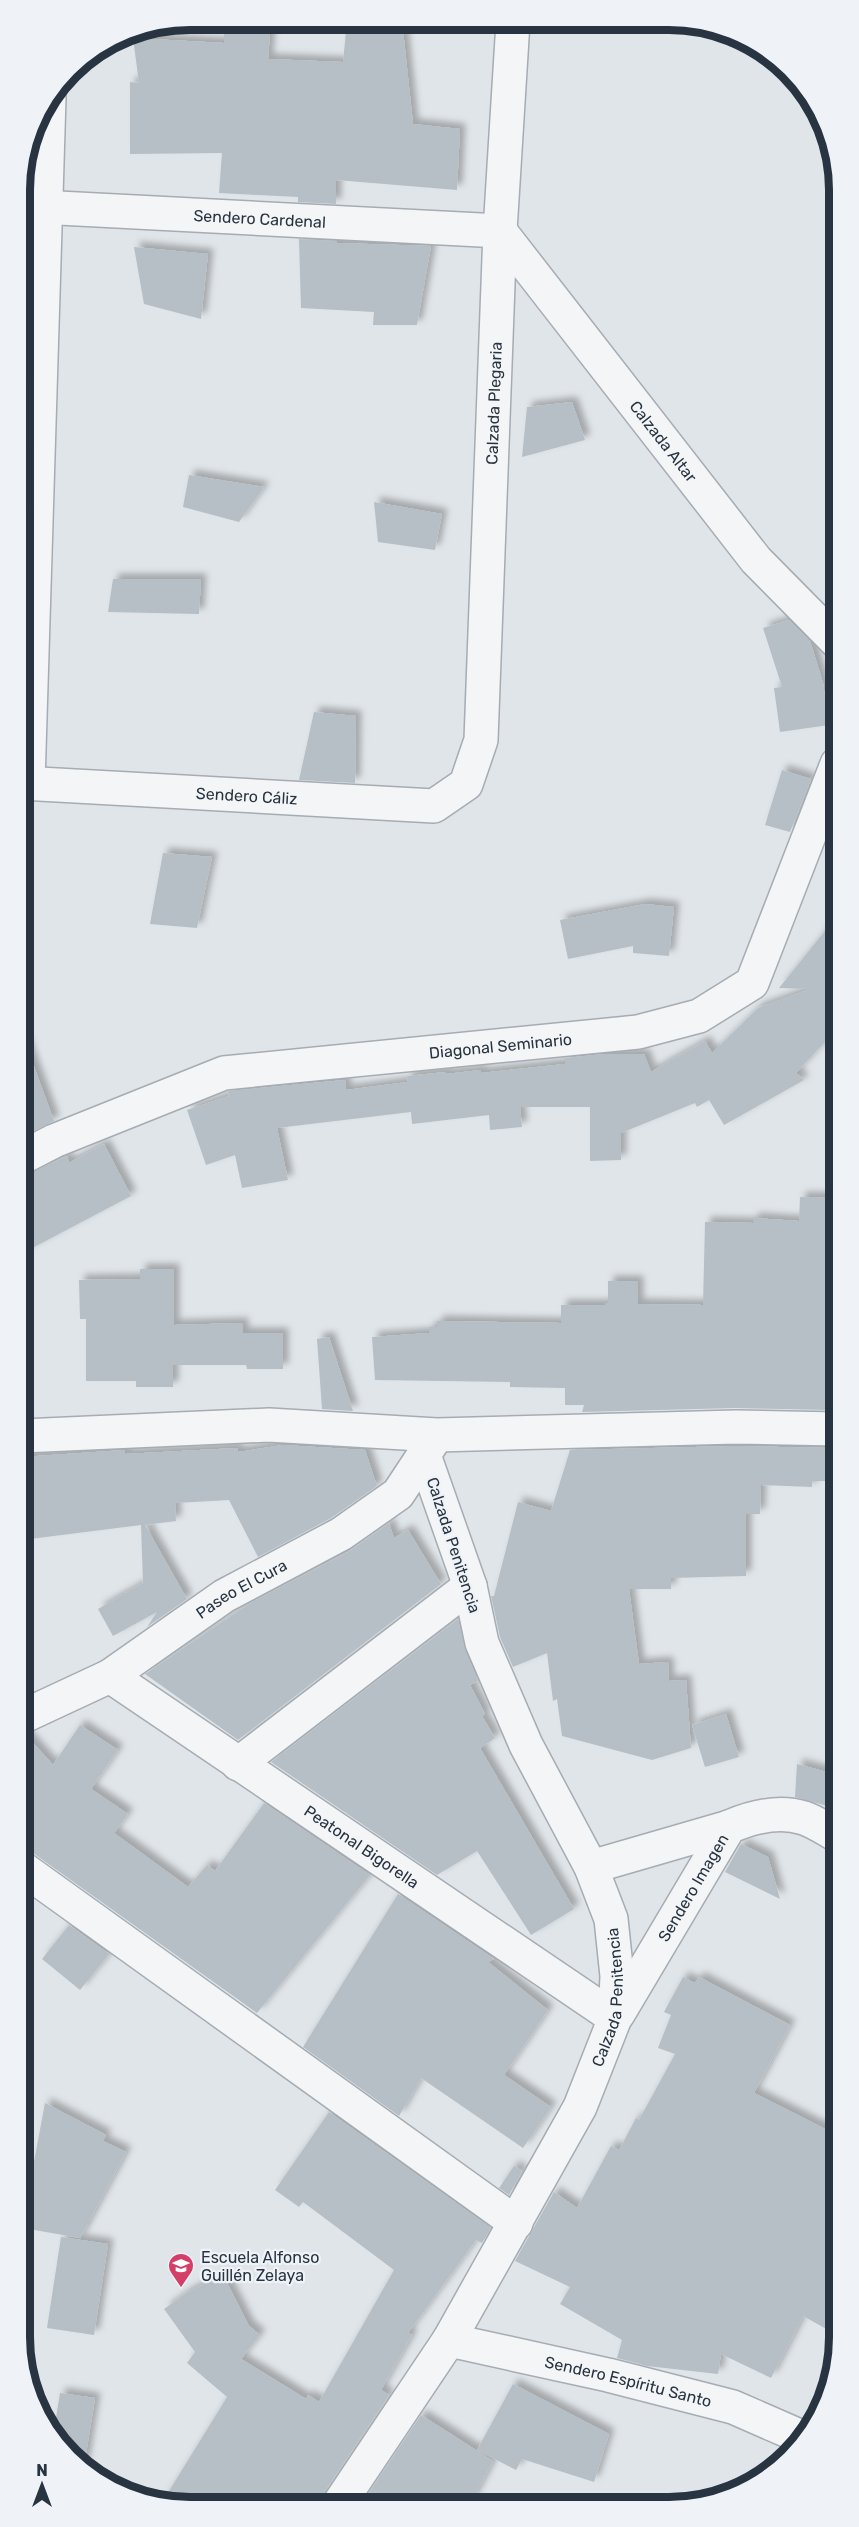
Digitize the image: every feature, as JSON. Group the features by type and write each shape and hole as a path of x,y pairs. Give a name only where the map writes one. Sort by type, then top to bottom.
{"street":[{"name":"Calzada Plegaria","path":"465,784 480,740 500,231 513,30"},
{"path":"30,398 33,206 46,122"},
{"name":"Sendero Cardenal","path":"33,206 500,231"},
{"name":"Calzada Altar","path":"500,231 756,560 829,634"},
{"name":"Sendero Cáliz","path":"30,783 434,806 465,784"},
{"name":"Diagonal Seminario","path":"30,1153 54,1141 224,1073 638,1032 699,1016 752,984 829,785"},
{"path":"30,1436 269,1425 431,1445 736,1427 829,1429"},
{"name":"Calzada Penitencia","path":"344,2497 449,2340 516,2223 580,2107 615,2018 617,1976 611,1919 591,1867 526,1745 482,1643 470,1586 431,1445"},
{"name":"Paseo El Cura","path":"30,1713 110,1676 224,1596 351,1528 398,1494 431,1445"},
{"path":"238,1764 470,1586"},
{"name":"Peatonal Bigorella","path":"110,1676 615,2018"},
{"name":"Sendero Imagen","path":"615,2018 729,1827 752,1817 778,1815 804,1818 829,1831"},
{"path":"591,1867 729,1827"},
{"path":"30,1874 516,2223"},
{"name":"Sendero Espíritu Santo","path":"449,2340 608,2375 733,2407 796,2434"}],"building":[{"path":"224,30 270,30 268,59 343,62 346,30 403,30 413,124 460,129 457,190 336,180 336,204 298,202 298,197 219,193 222,153 130,154 130,82 139,83 133,40 139,38 224,43"},
{"path":"299,239 337,241 337,243 431,246 417,325 373,325 374,312 301,308"},
{"path":"134,247 208,254 201,319 144,304"},
{"path":"572,402 585,440 522,457 527,407"},
{"path":"189,475 264,487 239,522 183,507"},
{"path":"374,502 442,514 435,550 378,542"},
{"path":"113,579 201,579 199,614 108,612"},
{"path":"789,620 810,641 823,683 829,725 780,732 774,688 782,687 763,628"},
{"path":"314,712 356,716 355,783 299,780"},
{"path":"782,770 811,779 790,832 765,825"},
{"path":"163,853 212,857 197,928 150,924"},
{"path":"645,904 674,907 669,956 633,953 633,946 568,959 560,920"},
{"path":"829,926 829,1038 796,1073 804,1080 724,1125 709,1100 697,1107 695,1103 621,1133 621,1160 590,1161 590,1107 520,1107 522,1127 490,1130 489,1115 412,1124 411,1112 277,1128 288,1180 242,1188 235,1155 206,1165 187,1110 229,1096 228,1091 345,1080 346,1090 408,1082 407,1076 481,1070 481,1073 565,1064 565,1058 604,1054 644,1054 651,1072 705,1041 712,1053 758,1008 810,989 779,988"},
{"path":"30,1056 54,1121 30,1133"},
{"path":"104,1144 131,1196 30,1249 30,1173 67,1156 69,1163"},
{"path":"800,1197 829,1198 828,1410 735,1408 582,1412 584,1405 565,1405 565,1388 510,1387 510,1382 375,1380 372,1337 429,1333 429,1327 437,1327 437,1321 561,1323 561,1305 605,1305 608,1303 608,1281 638,1281 638,1304 703,1305 705,1222 753,1223 753,1218 799,1221"},
{"path":"140,1269 174,1269 174,1325 243,1323 243,1333 283,1333 283,1369 247,1369 246,1365 173,1365 173,1387 136,1387 136,1381 86,1381 86,1319 80,1319 79,1280 140,1279"},
{"path":"329,1337 353,1411 322,1409 317,1339"},
{"path":"283,1445 365,1450 377,1486 331,1518 258,1557 229,1500 175,1503 176,1521 145,1525 187,1599 147,1627 157,1612 113,1636 98,1609 143,1583 141,1525 30,1539 30,1456 125,1450 125,1454 237,1448 238,1452"},
{"path":"736,1446 826,1448 825,1481 812,1481 812,1487 761,1485 760,1514 746,1514 746,1576 671,1578 671,1589 629,1589 639,1664 668,1662 669,1681 686,1680 691,1748 652,1760 562,1736 557,1699 553,1701 547,1653 513,1667 500,1637 491,1596 494,1596 518,1502 551,1511 570,1450"},
{"path":"389,1523 394,1538 408,1530 441,1584 238,1740 145,1674 252,1602 350,1551"},
{"path":"458,1619 465,1650 478,1681 470,1685 485,1714 482,1716 495,1738 480,1748 574,1909 531,1935 477,1851 437,1875 271,1762"},
{"path":"726,1714 739,1757 705,1767 692,1725"},
{"path":"80,1725 118,1750 91,1789 128,1814 114,1833 188,1887 207,1865 215,1871 264,1803 370,1875 257,2013 30,1852 30,1739 53,1765"},
{"path":"797,1764 829,1773 829,1806 795,1797"},
{"path":"741,1844 768,1857 780,1899 725,1872"},
{"path":"398,1894 494,1959 488,1962 548,2010 504,2075 551,2107 523,2148 421,2078 399,2116 303,2047"},
{"path":"69,1925 109,1954 80,1990 42,1959"},
{"path":"683,1977 695,1983 699,1977 790,2025 754,2093 829,2131 829,2330 803,2316 771,2378 721,2354 718,2374 647,2366 617,2358 622,2340 560,2304 570,2287 515,2261 554,2192 577,2208 611,2146 619,2150 636,2118 639,2120 675,2054 658,2048 671,2015 664,2012"},
{"path":"45,2103 106,2135 103,2141 126,2152 80,2238 30,2229 30,2183"},
{"path":"329,2112 491,2228 482,2243 476,2240 408,2333 412,2335 381,2390 389,2395 322,2497 166,2495 227,2397 187,2363 195,2352 164,2309 188,2292 223,2275 249,2326 260,2335 241,2359 306,2399 308,2395 319,2402 394,2270 303,2202 299,2207 275,2190"},
{"path":"514,2166 522,2171 509,2195 499,2188"},
{"path":"61,2237 108,2244 94,2335 47,2328"},
{"path":"513,2384 609,2434 594,2482 522,2459 516,2470 477,2450"},
{"path":"60,2393 95,2398 85,2457 55,2423"},
{"path":"421,2415 493,2461 474,2497 366,2497"}],"place":[{"name":"Escuela Alfonso Guillén Zelaya","path":"181,2289"}]}
